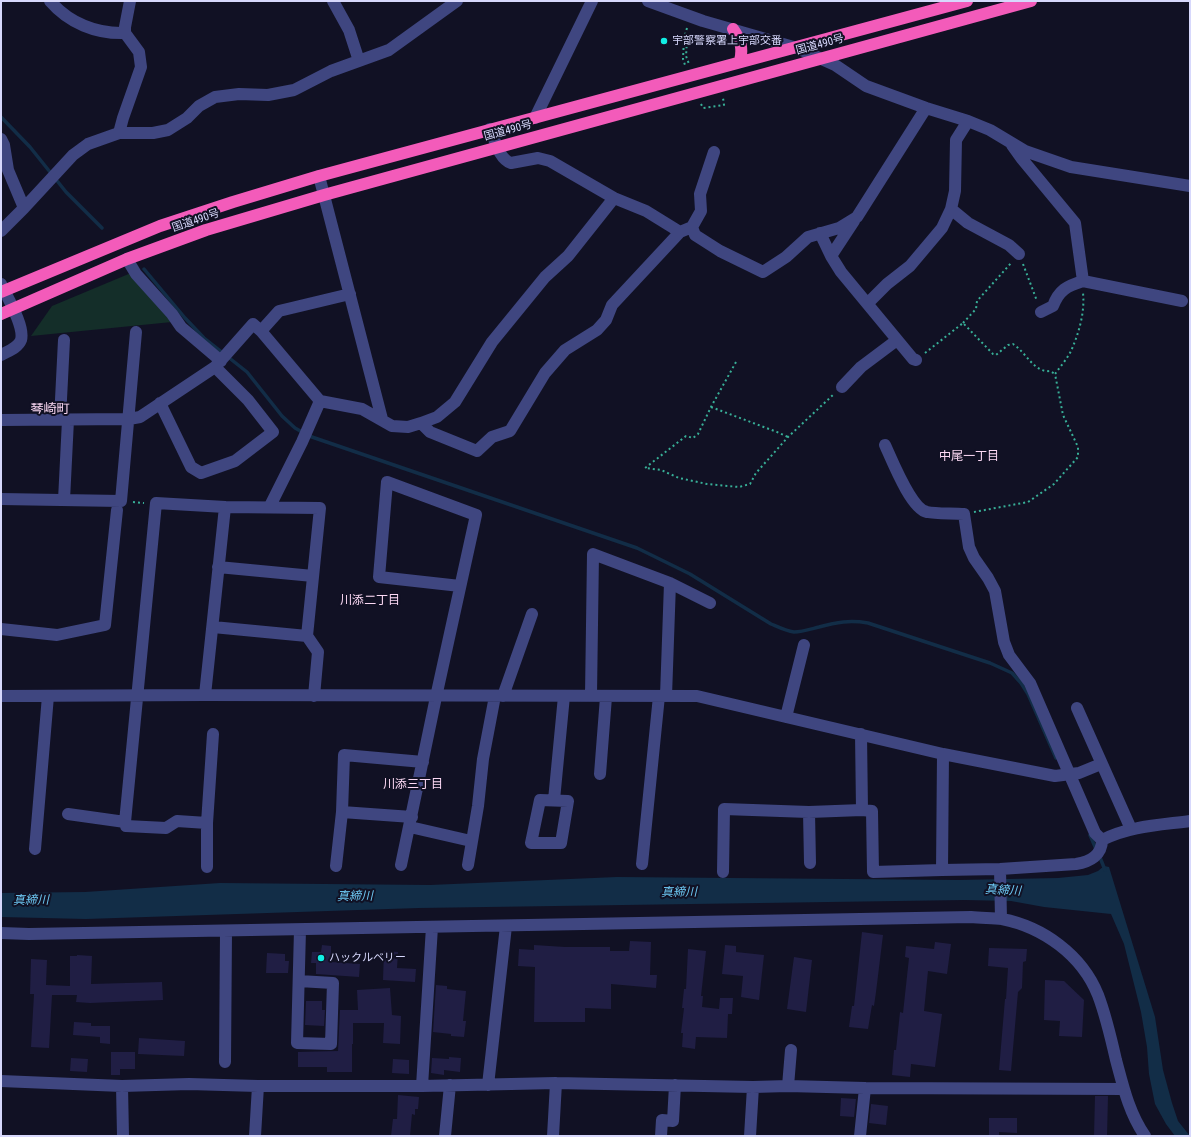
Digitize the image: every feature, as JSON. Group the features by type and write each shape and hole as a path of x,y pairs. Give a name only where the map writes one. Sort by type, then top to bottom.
{"highway":[{"name":"国道490号","path":"2,289 160,226 318,176 967,1"},
{"name":"国道490号","path":"1,314 126,259 206,230 324,194 1031,1"},
{"path":"733,29 738,36 742,49 740,61"}],"street":[{"path":"50,1 64,15 78,24 97,30 125,33"},
{"path":"119,133 141,67 139,52 125,33 130,1"},
{"path":"333,1 349,30 359,61"},
{"path":"1,231 73,155 88,144 119,133 153,133 168,130 187,118 199,106 215,97 239,94 268,95 294,90 331,71 389,50 457,1"},
{"path":"535,118 592,1"},
{"path":"648,1 703,21 797,48 835,65 866,86 990,130 1024,151 1071,167 1190,186"},
{"path":"830,256 857,217 926,108"},
{"path":"868,303 887,284 910,266 942,228 951,209 955,191 956,140 968,121"},
{"path":"490,129 507,162 511,163 534,159 544,159 614,198 646,211 680,232"},
{"path":"1,139 4,144 8,170 24,208"},
{"path":"1011,142 1022,159 1075,222 1083,281"},
{"path":"421,423 430,432 477,451 492,437 510,431 545,373 565,350 597,330 606,320 612,305 680,232 692,227 701,211 700,194 714,152"},
{"path":"318,176 324,194 382,420"},
{"path":"1,420 129,419 140,417 218,364 253,324 261,331 320,401 362,409 392,426 408,428 437,417 455,402 492,342 545,277 568,256 614,198"},
{"path":"951,209 968,223 1009,245 1019,254"},
{"path":"692,227 695,234 720,251 763,272 786,257 808,237 839,228 857,217"},
{"path":"820,233 830,256 841,272 913,359 916,360"},
{"path":"126,259 136,274 172,314 181,327 218,364 273,432 235,461 201,473 191,467 160,403"},
{"path":"1041,312 1053,306 1056,298 1067,286 1083,281 1182,301"},
{"path":"1,355 16,347 20,340 21,328 13,308 2,289"},
{"path":"261,331 279,311 350,294"},
{"path":"1,629 57,635 105,625 129,419 136,332"},
{"path":"64,340 64,500"},
{"path":"842,386 860,367 897,340"},
{"path":"270,506 302,442 320,401"},
{"path":"885,445 906,491 917,506 926,512 964,514 969,547 974,558 995,591 1004,642 1009,655 1030,683 1070,774 1100,848"},
{"path":"401,865 476,515 387,482 379,577 460,586"},
{"path":"1,499 64,500 119,506"},
{"path":"207,823 176,821 166,828 126,826 125,822 156,503 225,507 270,506 320,508 307,636 318,652 314,696"},
{"path":"205,695 225,507"},
{"path":"590,696 593,554 670,583 710,603"},
{"path":"218,567 313,576"},
{"path":"642,864 662,696 670,583"},
{"path":"468,865 478,806 483,759 499,696 532,614"},
{"path":"213,627 307,636"},
{"path":"786,717 804,645"},
{"path":"1,696 696,696 943,754 1055,776 1080,773 1101,764"},
{"path":"35,849 48,696"},
{"path":"554,800 564,696"},
{"path":"600,774 606,697"},
{"path":"1077,708 1131,829"},
{"path":"207,867 207,823 213,734"},
{"path":"861,734 862,810"},
{"path":"942,870 943,754"},
{"path":"336,866 342,812 344,755 423,762"},
{"path":"723,872 724,809 809,812 872,811 873,872 942,870 1000,871 1076,864 1088,862 1115,834 1131,829 1190,821"},
{"path":"342,812 411,822 471,841"},
{"path":"809,812 810,863"},
{"path":"68,814 125,822"},
{"path":"1000,871 1001,919"},
{"path":"1,933 226,932 971,917 1001,919 1038,931 1054,940 1084,970 1097,994 1102,1008 1131,1111 1145,1136"},
{"path":"488,1085 506,926"},
{"path":"422,1086 432,927"},
{"path":"298,981 333,983 331,1044 297,1042 298,981 300,930"},
{"path":"225,1062 226,932"},
{"path":"788,1086 791,1050"},
{"path":"1,1081 122,1086 189,1084 258,1086 422,1086 556,1083 753,1087 1124,1089"},
{"path":"553,1136 556,1083"},
{"path":"445,1136 450,1085"},
{"path":"661,1136 662,1120 673,1121 675,1085"},
{"path":"122,1086 123,1136"},
{"path":"255,1136 258,1086"},
{"path":"750,1136 753,1087"},
{"path":"860,1136 865,1088"}],"path":[{"path":"683,60 684,40 688,23"},
{"path":"684,40 687,41 686,56 689,64"},
{"path":"703,108 724,105 723,96"},
{"path":"916,360 963,323 976,309 977,301 1019,254 1041,312"},
{"path":"964,514 1028,502 1054,484 1078,457 1078,447 1063,416 1055,374 1070,352 1078,334 1084,306 1083,281"},
{"path":"963,323 993,354 996,355 1008,345 1014,344 1020,348 1037,368 1044,372 1050,371 1055,374"},
{"path":"736,362 698,434 694,438 686,436 645,468 661,470 679,478 707,484 740,487 750,484 756,473 788,438 842,386"},
{"path":"711,407 777,432 788,438"},
{"path":"119,506 156,503"}],"green space":[{"path":"131,273 172,322 31,336 52,306"}],"water":[{"name":"真締川","path":"1104,866 1109,867 1155,1017 1163,1070 1172,1103 1178,1121 1190,1136 1175,1136 1166,1124 1155,1104 1149,1074 1147,1047 1141,1012 1124,944 1111,914 1044,907 1011,901 965,900 419,908 86,919 1,917 1,893 85,892 220,883 430,885 617,877 959,880 1058,878 1088,875 1098,871"}],"building":[{"path":"862,932 883,935 874,1006 872,1005 868,1029 849,1027 852,1006 854,1006"},
{"path":"630,941 651,942 650,975 657,975 656,988 611,984 611,1009 585,1008 585,1022 534,1022 535,967 518,966 519,949 534,950 534,945 610,947 610,951 629,951"},
{"path":"935,942 951,944 947,974 928,971 924,1011 942,1014 935,1067 911,1064 910,1077 892,1075 900,1012 903,1013 909,958 905,957 906,946 934,949"},
{"path":"322,945 331,946 331,962 360,964 359,977 316,974 316,963 311,963 312,952 321,952"},
{"path":"725,945 736,946 736,952 764,955 759,1000 741,997 743,976 722,974"},
{"path":"989,948 1027,949 1026,961 1023,962 1022,988 1018,992 1011,1071 999,1070 1008,968 988,966"},
{"path":"688,949 706,951 701,996 703,996 702,1007 719,1009 720,998 733,998 732,1014 728,1014 727,1038 696,1037 695,1049 682,1047 683,1033 681,1033 684,1008 682,1008 684,989 686,989"},
{"path":"384,951 398,952 397,968 416,969 415,982 383,980"},
{"path":"267,953 285,954 285,961 289,961 288,973 266,973"},
{"path":"70,956 92,956 91,984 162,982 163,1000 90,1003 76,1002 77,995 52,995 49,1048 31,1047 34,994 30,994 31,959 47,960 46,985 70,986"},
{"path":"794,957 812,960 806,1012 787,1009"},
{"path":"1045,980 1064,981 1084,1000 1082,1037 1059,1036 1060,1021 1044,1020"},
{"path":"436,985 447,986 447,989 466,991 463,1021 466,1021 464,1037 433,1032"},
{"path":"390,988 392,1015 401,1016 400,1044 383,1043 384,1023 353,1023 352,1072 327,1072 327,1067 298,1067 298,1052 338,1051 340,1010 358,1010 357,990"},
{"path":"306,1001 322,1001 322,1010 325,1010 324,1026 305,1025"},
{"path":"74,1022 91,1023 91,1026 110,1026 110,1044 100,1043 100,1037 73,1035"},
{"path":"139,1038 185,1041 184,1056 138,1054"},
{"path":"111,1052 135,1052 135,1069 120,1069 120,1075 111,1075"},
{"path":"449,1057 461,1058 460,1072 444,1070 444,1075 431,1073 432,1058 449,1059"},
{"path":"71,1058 88,1059 87,1072 70,1071"},
{"path":"393,1059 409,1060 409,1074 392,1073"},
{"path":"398,1095 419,1097 418,1109 415,1109 415,1115 412,1114 410,1136 391,1136 393,1119 397,1119"},
{"path":"1095,1096 1108,1096 1107,1136 1094,1136"},
{"path":"841,1098 856,1099 854,1117 840,1116"},
{"path":"871,1104 888,1106 886,1125 869,1123"},
{"path":"989,1118 1017,1118 1017,1133 999,1132 999,1136 989,1136"}],"waterway":[{"path":"1,117 30,147 66,192 102,228"},
{"path":"144,269 185,318 204,338 247,372 282,416 295,428 309,436 637,548 690,574 771,624 785,630 797,632 844,622 868,623 990,663 1012,673 1021,683 1028,694 1056,758"},
{"path":"1090,835 1096,849"},
{"path":"1099,855 1105,870"}],"place":[{"name":"宇部警察署上宇部交番","path":"664,41"},
{"name":"ハックルベリー","path":"321,958"}],"district":[{"name":"琴崎町","path":"50,410"},
{"name":"中尾一丁目","path":"969,457"},
{"name":"川添二丁目","path":"370,601"},
{"name":"川添三丁目","path":"413,785"}]}
